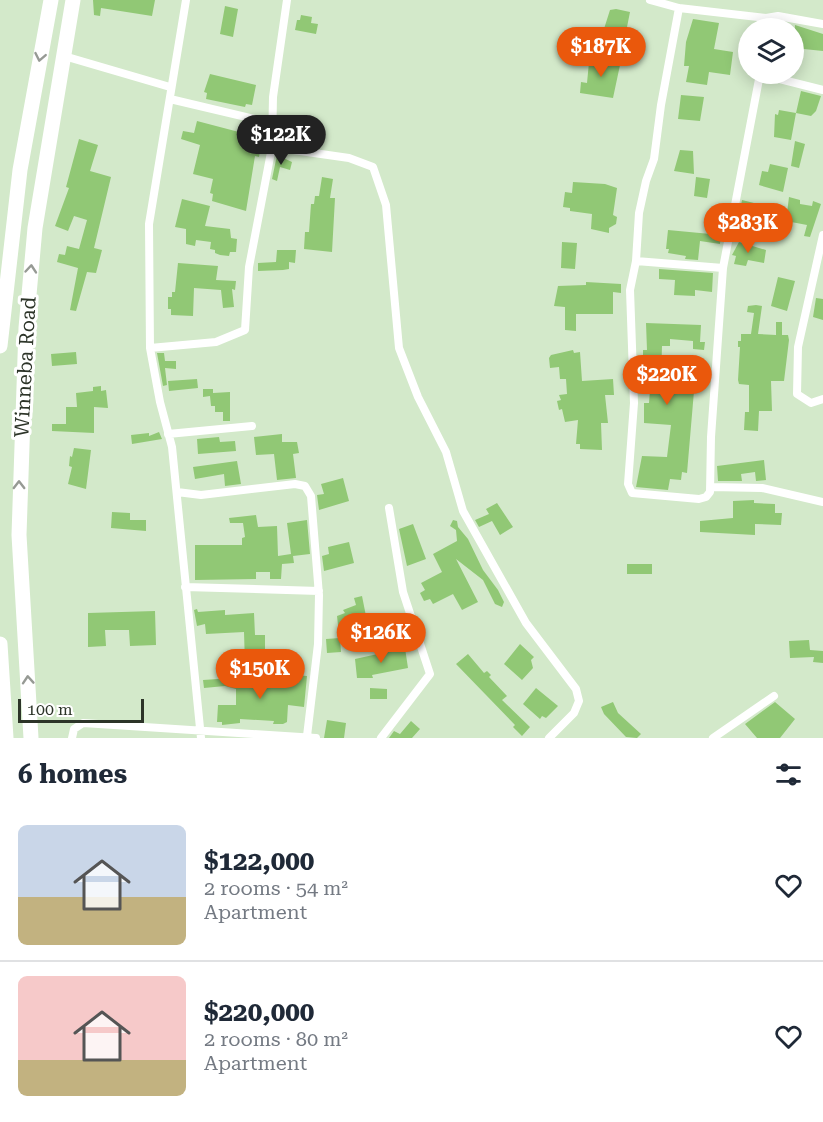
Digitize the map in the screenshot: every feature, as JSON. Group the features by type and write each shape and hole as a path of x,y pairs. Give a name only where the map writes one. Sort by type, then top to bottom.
{"highway":[{"name":"Winneba Road","path":"0,346 20,170 51,0"},
{"name":"Winneba Road","path":"31,738 19,535 19,461 26,328 35,228 72,0"},
{"path":"0,644 6,738"}],"street":[{"path":"186,0 149,224 150,348 168,434 177,492 200,734"},
{"path":"150,348 216,342 245,330 249,267 272,147 273,97 287,0"},
{"path":"650,0 680,8 766,18 778,16 789,18"},
{"path":"680,8 654,159 646,181 639,213 636,261 630,290 634,403 629,490 638,495 699,499 706,497 711,487 711,437 723,268 758,84"},
{"path":"804,21 823,24"},
{"path":"64,56 170,87"},
{"path":"799,84 823,90"},
{"path":"170,99 271,123"},
{"path":"272,147 317,156 349,158 373,167 386,205 399,348 414,387 446,452 463,511 526,623 578,695 579,701 574,713 549,738"},
{"path":"823,234 798,347 797,394 811,403 823,399"},
{"path":"636,261 723,268"},
{"path":"168,434 252,426"},
{"path":"72,738 74,729 83,723 200,734 312,737 319,591 311,496 305,486 295,484 201,495 177,492"},
{"path":"711,487 762,488 823,502"},
{"path":"381,738 430,674 403,592 389,508"},
{"path":"185,587 319,591"},
{"path":"713,738 774,696"}],"building":[{"path":"93,0 155,0 152,16 101,8 100,16 94,15"},
{"path":"225,6 238,9 233,37 220,34"},
{"path":"610,10 630,12 626,32 622,31 620,39 603,32"},
{"path":"301,15 312,17 311,23 318,24 316,34 295,30 297,20 300,20"},
{"path":"693,19 719,23 714,49 733,52 730,75 709,72 707,85 686,82 689,66 684,66 686,42"},
{"path":"804,28 823,34 823,51 804,49"},
{"path":"590,52 598,53 597,60 620,65 613,98 580,93 581,82 587,83"},
{"path":"210,74 256,85 252,105 246,104 245,107 206,99 207,93 204,92"},
{"path":"801,91 821,96 816,111 811,116 796,113"},
{"path":"681,95 704,97 700,121 678,119"},
{"path":"779,110 796,113 791,140 774,137 775,114 778,115"},
{"path":"197,121 262,138 259,157 255,156 246,211 212,201 213,194 210,193 213,179 193,174 200,145 181,139 183,131 194,133"},
{"path":"79,139 98,145 90,171 111,177 94,248 102,250 96,273 87,272 76,311 70,310 78,268 57,262 59,254 65,255 67,246 79,249 87,220 74,216 68,231 55,226 69,188 66,187"},
{"path":"795,141 805,144 799,168 791,166"},
{"path":"680,150 693,151 694,174 674,171"},
{"path":"277,155 292,162 290,170 280,167 277,181 272,179"},
{"path":"770,164 788,168 783,192 759,185 762,171 768,172"},
{"path":"322,177 333,179 330,198 335,198 332,252 304,249 305,232 309,232 311,204 314,204 315,196 319,196"},
{"path":"696,177 710,179 707,198 694,196"},
{"path":"573,182 605,184 617,188 613,215 617,217 616,224 609,228 609,233 591,229 592,214 570,211 570,208 563,207 565,192 572,193"},
{"path":"789,197 800,200 800,204 812,206 813,201 821,204 810,237 804,236 807,225 786,221"},
{"path":"182,199 210,206 205,226 230,229 231,238 237,239 236,252 230,252 229,256 215,253 215,250 210,249 211,242 196,240 195,246 186,244 186,229 175,227"},
{"path":"742,200 754,203 753,210 748,209 743,234 736,232"},
{"path":"668,230 721,235 720,244 700,241 698,260 685,259 686,256 668,253 669,249 666,249"},
{"path":"562,242 577,243 575,269 561,268"},
{"path":"739,242 766,250 764,263 748,260 746,266 734,264 736,256 732,255"},
{"path":"277,250 296,250 295,263 289,262 289,269 258,271 258,263 276,262"},
{"path":"178,263 218,266 216,280 236,281 235,290 232,289 234,307 223,308 221,290 194,288 193,316 171,315 171,309 168,309 168,297 172,297 172,292 175,292"},
{"path":"659,269 713,273 712,292 695,290 695,296 674,295 675,280 659,279"},
{"path":"778,277 795,281 787,311 771,306"},
{"path":"586,282 621,284 621,293 613,292 613,314 576,314 576,331 565,330 565,307 554,306 558,286 586,285"},
{"path":"816,298 823,299 823,320 813,317"},
{"path":"748,306 762,306 758,334 776,335 776,322 782,322 782,335 788,335 789,340 784,381 771,381 772,411 759,411 758,431 744,430 745,412 749,412 749,385 739,384 738,380 740,347 738,347 738,341 741,341 741,334 751,334 754,313 747,312"},
{"path":"646,323 701,325 700,342 705,342 704,350 693,349 693,341 670,339 670,346 662,346 661,378 668,378 668,388 694,391 687,473 682,472 681,480 670,479 668,490 636,487 642,456 667,457 671,425 644,423 644,403 649,403 650,390 644,390 643,350 647,350"},
{"path":"573,350 574,353 580,352 582,381 613,379 614,395 605,395 608,423 601,423 602,450 580,449 580,444 576,444 578,420 565,422 562,409 559,410 557,401 561,400 559,395 567,394 566,379 560,379 559,367 550,368 549,358 551,355"},
{"path":"76,352 77,364 52,366 51,354"},
{"path":"157,353 164,353 165,361 176,361 176,369 165,368 167,385 163,386"},
{"path":"197,379 198,388 169,391 168,381"},
{"path":"101,386 101,391 106,390 108,408 94,407 94,433 52,431 52,424 66,424 66,407 77,407 76,393 93,391 93,387"},
{"path":"203,389 213,389 213,393 230,392 230,421 223,421 223,412 215,412 215,406 211,406 210,396 203,397"},
{"path":"159,432 162,439 132,444 131,435 149,433 149,436"},
{"path":"282,434 282,442 297,442 299,453 293,454 296,478 277,480 274,454 256,455 254,437"},
{"path":"219,437 220,442 235,441 236,451 198,454 197,439"},
{"path":"74,448 91,450 86,489 68,484 72,467 69,466 70,456 72,457"},
{"path":"764,460 766,480 756,481 755,472 741,474 742,481 718,481 717,466"},
{"path":"237,461 241,484 225,486 224,474 195,479 193,467"},
{"path":"343,478 349,501 319,510 317,495 324,494 321,484"},
{"path":"754,500 754,503 775,504 775,513 782,513 781,525 755,524 755,535 700,532 700,521 733,518 733,501"},
{"path":"497,503 513,527 500,535 492,521 479,527 475,520 489,514 486,509"},
{"path":"112,512 130,513 130,520 146,520 146,531 111,528"},
{"path":"256,515 258,527 277,526 278,556 291,554 287,523 307,520 310,554 293,556 294,563 282,564 281,579 270,579 270,572 256,572 256,579 195,580 195,545 242,545 242,538 245,537 243,523 230,523 229,518"},
{"path":"453,520 457,521 458,527 468,539 483,570 498,590 504,602 502,607 495,604 483,580 456,559 478,602 462,610 453,594 433,604 430,599 424,601 420,593 425,590 421,583 442,572 433,554 457,541 456,530 450,526"},
{"path":"413,524 426,559 407,566 399,529"},
{"path":"349,542 354,563 324,571 322,556 329,554 328,547"},
{"path":"627,564 652,564 652,574 627,574"},
{"path":"362,596 366,616 354,619 357,628 339,634 337,616 345,613 343,610 356,605 354,598"},
{"path":"197,609 198,612 225,610 225,615 254,613 255,635 265,635 265,665 245,665 244,632 206,634 205,624 197,626 194,610"},
{"path":"155,611 156,645 130,646 129,630 105,630 106,646 88,647 88,613"},
{"path":"340,638 341,652 327,653 326,639"},
{"path":"809,640 810,650 823,651 823,663 813,662 814,657 790,658 789,641"},
{"path":"520,644 534,657 531,660 533,668 522,680 504,664"},
{"path":"405,648 408,668 372,675 373,678 357,678 355,659"},
{"path":"468,654 484,673 487,671 491,675 489,677 507,696 502,700 530,727 522,736 513,727 515,725 456,664"},
{"path":"294,675 307,676 304,707 288,705 287,722 283,724 273,724 274,721 240,719 240,723 222,725 222,722 217,722 218,705 236,705 236,689 225,686 204,688 203,680 218,679 271,684 272,681 294,684"},
{"path":"370,688 387,689 387,699 370,699"},
{"path":"536,688 558,706 546,718 542,716 540,719 523,704"},
{"path":"613,702 618,713 641,734 637,738 626,737 604,714 601,707"},
{"path":"775,702 795,719 780,738 757,738 745,724"},
{"path":"327,720 346,723 344,738 324,738"},
{"path":"411,721 420,729 412,738 389,738 394,731 400,734"}]}
